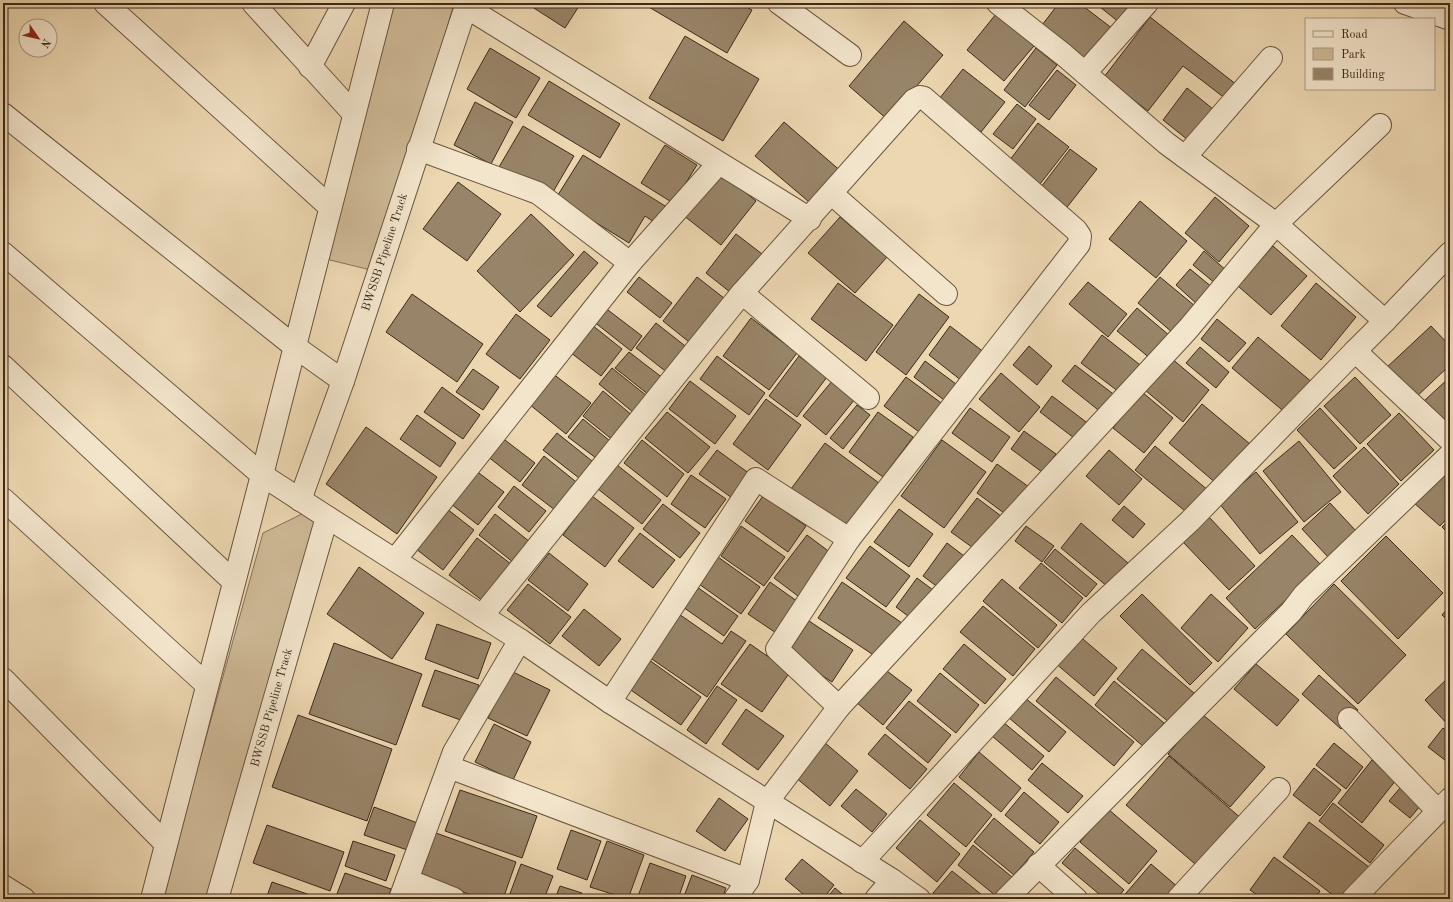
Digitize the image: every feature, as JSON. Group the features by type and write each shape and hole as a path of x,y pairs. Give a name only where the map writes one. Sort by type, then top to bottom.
{"street":[{"path":"105,3 330,208"},
{"path":"253,3 354,114"},
{"path":"310,67 344,3"},
{"path":"152,899 383,3"},
{"path":"779,3 850,55"},
{"path":"998,3 1064,55 1185,157 1276,224 1386,321"},
{"path":"1085,73 1147,3"},
{"path":"1405,3 1450,19"},
{"path":"466,5 718,164 810,219"},
{"name":"BWSSB Pipeline Track","path":"300,500 343,381 466,5"},
{"path":"1185,157 1271,58"},
{"path":"482,616 742,293 810,219 914,100 920,97 924,98 1076,230 1080,236 1079,244 850,540 777,649 838,707"},
{"path":"3,114 294,346 343,381"},
{"path":"735,899 748,880 767,802 838,707 1188,329 1276,224 1380,125"},
{"path":"418,149 538,193 630,263"},
{"path":"395,560 630,263 718,164"},
{"path":"832,194 946,294"},
{"path":"3,253 262,475 520,640 610,702 892,880 919,899"},
{"path":"862,862 1091,613 1190,522 1355,351 1386,321 1450,253"},
{"path":"742,293 868,398"},
{"path":"1355,351 1450,440"},
{"path":"3,366 234,582"},
{"path":"1006,899 1038,865 1292,612 1304,595 1450,455"},
{"path":"610,702 756,479 850,540"},
{"path":"3,499 207,685"},
{"name":"BWSSB Pipeline Track","path":"217,899 327,517"},
{"path":"454,899 404,890 454,752 520,640"},
{"path":"3,679 166,844"},
{"path":"1349,719 1444,805 1353,899"},
{"path":"449,767 748,880"},
{"path":"1178,899 1279,789"},
{"path":"1038,865 1076,899"},
{"path":"876,899 892,880"},
{"path":"3,886 24,899"}],"green space":[{"path":"393,3 454,3 379,272 326,259"},
{"path":"304,513 320,521 210,899 161,899 263,533"}],"building":[{"path":"526,3 581,3 565,28"},
{"path":"642,3 739,3 752,10 727,53"},
{"path":"1059,3 1079,3 1113,29 1085,65 1039,29"},
{"path":"1095,3 1136,3 1120,23"},
{"path":"996,14 1034,46 1004,81 967,50"},
{"path":"1150,17 1237,85 1226,99 1183,66 1148,111 1104,77"},
{"path":"904,21 943,55 888,120 849,86"},
{"path":"685,36 759,79 723,141 649,98"},
{"path":"490,48 540,78 516,118 467,89"},
{"path":"1036,48 1057,65 1025,107 1004,90"},
{"path":"963,69 1005,102 981,132 939,99"},
{"path":"1057,70 1076,85 1049,120 1029,105"},
{"path":"549,81 620,124 600,158 528,115"},
{"path":"1187,88 1213,109 1188,140 1163,120"},
{"path":"475,102 513,122 491,164 454,145"},
{"path":"1017,104 1036,119 1013,149 993,134"},
{"path":"784,122 843,173 815,207 755,156"},
{"path":"1038,123 1069,147 1040,184 1009,161"},
{"path":"523,126 574,156 550,197 499,167"},
{"path":"665,145 697,165 673,203 641,183"},
{"path":"1070,149 1097,169 1064,211 1038,191"},
{"path":"583,155 670,209 660,226 645,216 629,243 556,198"},
{"path":"718,170 756,201 721,245 683,215"},
{"path":"458,182 501,214 467,261 423,229"},
{"path":"1215,197 1249,226 1219,262 1185,233"},
{"path":"1140,201 1187,241 1156,278 1109,239"},
{"path":"531,214 574,255 520,312 477,271"},
{"path":"840,217 887,257 855,293 808,253"},
{"path":"736,234 766,257 735,296 706,273"},
{"path":"1273,246 1307,276 1271,315 1238,286"},
{"path":"584,251 598,263 551,317 537,306"},
{"path":"1204,251 1227,271 1216,284 1193,265"},
{"path":"1190,269 1213,288 1198,305 1176,285"},
{"path":"639,277 672,303 660,318 627,292"},
{"path":"697,277 729,302 694,346 663,321"},
{"path":"1160,277 1195,306 1173,333 1138,303"},
{"path":"1088,282 1127,314 1108,337 1069,304"},
{"path":"838,283 893,325 866,361 811,319"},
{"path":"1316,283 1356,317 1321,360 1281,326"},
{"path":"412,294 483,344 457,382 386,332"},
{"path":"919,294 949,317 906,375 876,352"},
{"path":"604,307 642,336 631,351 593,321"},
{"path":"1137,308 1170,336 1151,359 1117,331"},
{"path":"516,314 550,340 520,379 486,354"},
{"path":"751,318 797,353 769,390 723,356"},
{"path":"1217,319 1246,343 1229,362 1201,339"},
{"path":"656,323 689,349 669,374 636,348"},
{"path":"592,325 622,349 601,376 570,352"},
{"path":"950,326 985,353 962,381 929,355"},
{"path":"1431,326 1450,346 1450,365 1414,399 1385,369"},
{"path":"1102,335 1144,368 1123,395 1081,363"},
{"path":"1258,337 1313,383 1287,414 1232,368"},
{"path":"1029,346 1052,366 1037,385 1013,365"},
{"path":"1200,347 1229,372 1216,388 1186,363"},
{"path":"629,352 668,382 654,399 615,368"},
{"path":"717,356 765,393 749,415 700,379"},
{"path":"799,356 827,377 797,417 769,396"},
{"path":"1171,358 1209,390 1183,422 1145,390"},
{"path":"925,361 960,387 948,403 914,377"},
{"path":"1075,365 1116,396 1102,413 1062,381"},
{"path":"612,368 647,396 634,413 599,384"},
{"path":"473,369 499,387 483,410 456,392"},
{"path":"548,370 591,403 566,434 524,400"},
{"path":"1001,373 1040,407 1019,432 979,399"},
{"path":"906,377 948,408 926,437 884,406"},
{"path":"1355,377 1391,415 1360,444 1324,406"},
{"path":"1450,377 1450,428 1424,401"},
{"path":"833,380 855,399 826,435 803,416"},
{"path":"690,381 736,416 715,444 669,409"},
{"path":"442,387 480,415 463,439 424,412"},
{"path":"603,391 633,416 614,441 583,416"},
{"path":"1142,392 1173,418 1144,453 1113,428"},
{"path":"1052,396 1090,425 1078,441 1040,412"},
{"path":"766,399 801,425 768,470 733,444"},
{"path":"1202,404 1250,444 1217,484 1169,443"},
{"path":"857,405 870,415 843,449 830,438"},
{"path":"970,408 1010,437 992,462 952,433"},
{"path":"1320,408 1357,448 1334,469 1297,430"},
{"path":"667,412 710,447 688,473 645,438"},
{"path":"878,412 913,437 883,477 849,452"},
{"path":"1399,413 1434,450 1401,481 1367,444"},
{"path":"417,415 456,443 440,467 400,439"},
{"path":"583,419 610,441 596,458 568,437"},
{"path":"366,427 437,477 397,534 326,484"},
{"path":"1024,431 1056,454 1042,472 1011,449"},
{"path":"557,433 592,461 579,478 543,450"},
{"path":"497,434 535,463 520,482 482,452"},
{"path":"642,440 684,474 667,497 624,463"},
{"path":"942,440 986,472 944,528 901,496"},
{"path":"1299,441 1341,492 1304,522 1263,471"},
{"path":"825,443 879,483 845,529 791,489"},
{"path":"1155,446 1209,491 1190,515 1135,470"},
{"path":"1364,447 1399,484 1368,514 1333,476"},
{"path":"717,450 750,474 732,498 699,474"},
{"path":"1109,450 1142,479 1119,505 1086,476"},
{"path":"544,456 580,485 559,513 522,485"},
{"path":"997,464 1029,487 1008,516 977,493"},
{"path":"617,465 661,500 642,524 598,489"},
{"path":"471,467 504,492 478,525 446,500"},
{"path":"1444,467 1450,472 1450,515 1440,526 1413,502"},
{"path":"1256,472 1298,522 1260,554 1219,503"},
{"path":"691,475 726,499 705,528 671,504"},
{"path":"514,486 546,511 529,532 498,507"},
{"path":"592,496 634,528 605,567 563,535"},
{"path":"763,496 806,526 788,552 745,521"},
{"path":"977,498 1001,516 976,550 951,532"},
{"path":"1330,503 1356,531 1328,557 1302,529"},
{"path":"663,504 700,533 680,558 643,529"},
{"path":"442,505 474,530 443,570 411,545"},
{"path":"1124,506 1145,524 1133,538 1112,520"},
{"path":"899,509 933,534 909,567 874,542"},
{"path":"495,514 530,542 514,563 479,535"},
{"path":"1208,516 1255,566 1229,590 1182,541"},
{"path":"1450,519 1450,535 1442,527"},
{"path":"1081,523 1128,563 1108,587 1061,548"},
{"path":"741,526 785,557 764,586 721,556"},
{"path":"1026,526 1054,546 1042,562 1015,541"},
{"path":"640,533 675,560 653,588 618,561"},
{"path":"807,535 835,556 802,599 774,578"},
{"path":"1292,535 1322,566 1255,629 1226,598"},
{"path":"1386,536 1443,593 1398,639 1341,581"},
{"path":"477,538 511,564 483,601 449,575"},
{"path":"947,543 968,559 943,591 923,576"},
{"path":"870,546 910,576 886,607 846,578"},
{"path":"1055,549 1097,584 1086,597 1044,562"},
{"path":"549,553 588,584 568,611 528,580"},
{"path":"718,557 760,587 741,614 699,584"},
{"path":"1041,563 1083,598 1062,623 1019,588"},
{"path":"359,567 424,613 392,659 327,614"},
{"path":"917,578 933,590 912,619 896,607"},
{"path":"1002,579 1057,625 1038,648 983,601"},
{"path":"770,582 801,604 779,635 748,614"},
{"path":"842,582 902,623 878,658 818,618"},
{"path":"528,584 571,617 550,644 507,610"},
{"path":"1334,584 1406,655 1358,704 1286,634"},
{"path":"697,587 738,616 724,636 683,607"},
{"path":"1142,594 1212,663 1190,685 1120,616"},
{"path":"1211,594 1248,628 1218,662 1181,628"},
{"path":"983,606 1035,649 1013,676 960,632"},
{"path":"1450,606 1450,622 1442,615"},
{"path":"584,609 621,639 599,666 562,636"},
{"path":"676,612 722,644 731,631 746,641 707,697 646,655"},
{"path":"809,621 853,650 832,682 788,653"},
{"path":"437,624 491,643 478,679 425,659"},
{"path":"1077,634 1117,668 1094,696 1054,662"},
{"path":"334,643 422,674 396,745 309,714"},
{"path":"750,644 790,672 762,712 721,684"},
{"path":"964,644 1006,679 985,704 943,669"},
{"path":"1142,649 1194,693 1170,723 1117,679"},
{"path":"645,657 701,697 681,725 625,686"},
{"path":"1256,664 1299,700 1277,726 1234,689"},
{"path":"883,668 912,690 883,725 856,702"},
{"path":"435,670 479,685 466,722 422,706"},
{"path":"511,671 550,690 527,736 488,718"},
{"path":"940,673 979,705 956,733 917,701"},
{"path":"1319,675 1358,710 1341,729 1302,694"},
{"path":"1450,676 1450,727 1425,700"},
{"path":"1056,677 1134,742 1114,766 1036,701"},
{"path":"1114,681 1164,723 1144,747 1095,705"},
{"path":"717,686 737,700 706,744 687,730"},
{"path":"1024,697 1066,732 1049,752 1008,717"},
{"path":"909,701 951,735 928,763 886,728"},
{"path":"746,709 784,736 758,770 722,744"},
{"path":"1202,714 1265,767 1230,807 1168,754"},
{"path":"298,715 392,749 367,821 272,787"},
{"path":"1003,722 1044,756 1032,770 992,736"},
{"path":"494,724 531,742 513,780 475,762"},
{"path":"1443,728 1450,733 1450,764 1428,747"},
{"path":"885,734 927,769 910,789 868,754"},
{"path":"824,742 858,771 830,806 795,777"},
{"path":"1334,743 1363,767 1346,789 1316,765"},
{"path":"979,752 1021,788 1001,812 959,777"},
{"path":"1169,756 1243,820 1201,869 1126,805"},
{"path":"1372,760 1396,780 1362,823 1338,803"},
{"path":"1042,763 1083,796 1068,813 1028,780"},
{"path":"1314,768 1341,790 1320,816 1293,795"},
{"path":"954,783 992,815 966,847 927,815"},
{"path":"1400,788 1421,805 1410,818 1389,801"},
{"path":"856,789 887,814 872,832 841,806"},
{"path":"460,790 537,816 522,858 445,831"},
{"path":"1024,792 1059,822 1040,844 1005,815"},
{"path":"719,798 748,819 725,851 696,831"},
{"path":"1333,803 1384,845 1370,863 1319,821"},
{"path":"374,807 423,825 413,852 364,835"},
{"path":"1108,809 1157,851 1129,884 1080,842"},
{"path":"994,818 1034,852 1014,875 974,842"},
{"path":"920,820 960,854 937,882 896,848"},
{"path":"1309,822 1369,867 1344,899 1338,899 1283,857"},
{"path":"267,825 344,852 330,891 253,863"},
{"path":"571,830 601,841 587,880 557,869"},
{"path":"436,833 516,862 503,899 483,899 420,877"},
{"path":"353,841 395,855 386,881 345,866"},
{"path":"607,841 644,855 628,899 590,887"},
{"path":"973,845 1012,877 996,896 958,865"},
{"path":"1075,848 1124,890 1116,899 1105,899 1062,863"},
{"path":"1274,857 1320,891 1315,899 1263,899 1250,890"},
{"path":"802,859 834,885 823,899 809,899 785,879"},
{"path":"650,863 686,876 678,899 637,899"},
{"path":"521,864 553,876 544,899 508,899"},
{"path":"1151,864 1179,888 1170,899 1121,899"},
{"path":"952,871 987,899 940,899 933,893"},
{"path":"345,873 391,889 388,899 335,899"},
{"path":"692,875 726,888 722,899 683,899"},
{"path":"272,882 322,899 266,899"},
{"path":"560,886 582,893 580,899 555,899"},
{"path":"835,888 848,899 826,899"},
{"path":"588,894 603,899 586,899"}]}
